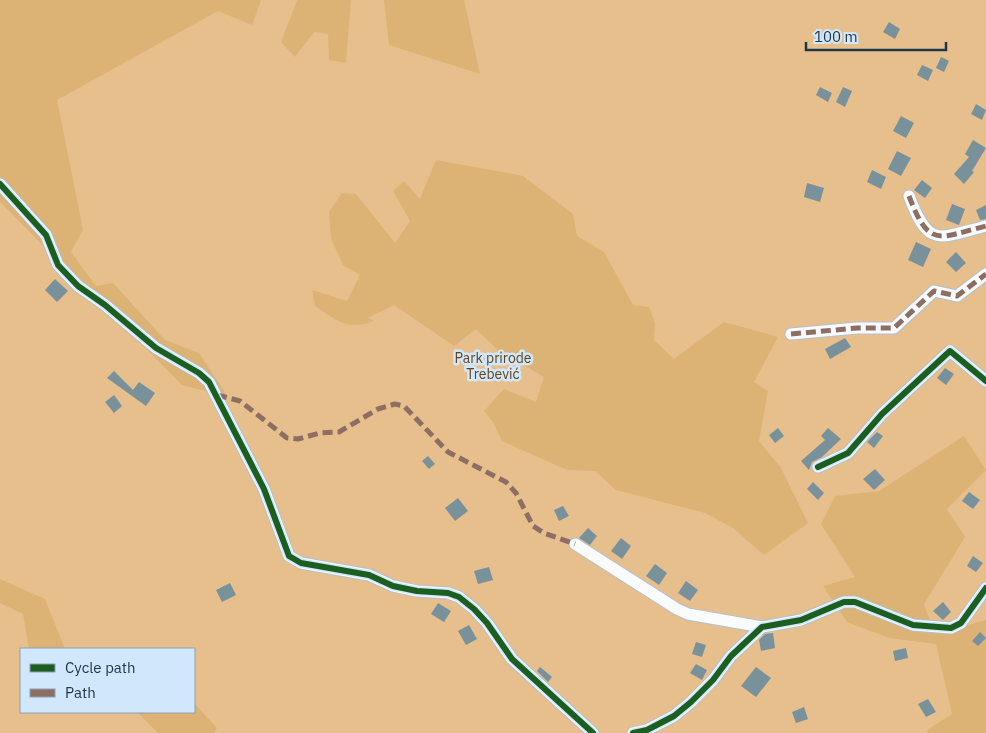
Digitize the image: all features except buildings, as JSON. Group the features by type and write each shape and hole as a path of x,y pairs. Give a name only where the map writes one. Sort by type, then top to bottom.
{"street":[{"path":"0,184 46,235 58,265 78,286 105,305 156,348 199,372 209,382 264,489 289,556 302,563 369,575 393,586 417,591 448,593 459,597 487,623 512,659 593,733"},
{"path":"910,196 919,220 936,236 948,237 986,226"},
{"path":"792,334 858,328 894,328 934,291 957,296 986,274"},
{"path":"818,467 848,453 882,414 950,351 986,381"},
{"path":"575,544 677,609 688,614 762,627 800,620 844,602 855,602 913,625 951,628 961,624 986,588"},
{"path":"632,733 647,730 674,716 714,680 731,656 762,627"}],"green space":[{"name":"Park prirode Trebević","path":"0,0 986,0 986,733 0,733"}],"shaded area":[{"path":"0,0 261,0 252,25 218,11 57,100 83,230 71,252 96,286 113,283 165,340 199,353 228,397 182,385 0,202"},
{"path":"297,0 351,0 346,63 329,60 328,34 314,32 295,57 281,42"},
{"path":"384,0 464,0 480,74 389,45"},
{"path":"436,160 523,176 573,214 577,236 604,252 633,305 649,307 655,323 654,340 674,359 724,322 778,337 754,382 768,391 759,441 781,468 808,523 764,555 733,528 705,513 616,490 595,471 567,470 502,441 493,422 484,411 504,389 536,402 544,377 499,351 476,329 454,346 394,305 368,318 374,321 357,325 350,325 336,320 315,306 312,290 347,301 360,275 343,265 331,239 329,212 342,193 356,194 395,243 410,221 393,191 404,181 420,199"},
{"path":"964,436 986,470 947,509 965,537 924,604 935,634 986,620 986,733 928,733 927,730 952,714 936,644 889,638 847,622 823,586 855,577 821,524 835,496 879,491"},
{"path":"0,579 45,599 65,648 29,648 23,614 0,603"},
{"path":"195,704 217,728 214,733 158,733 138,713 195,713"}],"marked path":[{"path":"909,196 916,213 929,232 946,236 986,226"},
{"path":"791,334 857,328 894,328 934,291 957,296 986,274"},
{"path":"217,395 240,401 287,438 298,439 320,433 339,432 378,409 395,404 404,406 448,452 506,482 516,493 533,526 544,533 575,544"}],"cycle path":[{"path":"0,184 46,235 58,265 78,286 105,305 156,348 199,373 209,382 264,489 289,556 301,563 369,575 393,586 417,591 448,593 459,597 487,623 512,659 593,733"},
{"path":"818,467 848,453 882,414 950,351 986,381"},
{"path":"633,733 647,730 674,716 713,680 731,656 762,627 801,620 844,602 855,602 913,625 951,628 961,623 986,588"}]}
